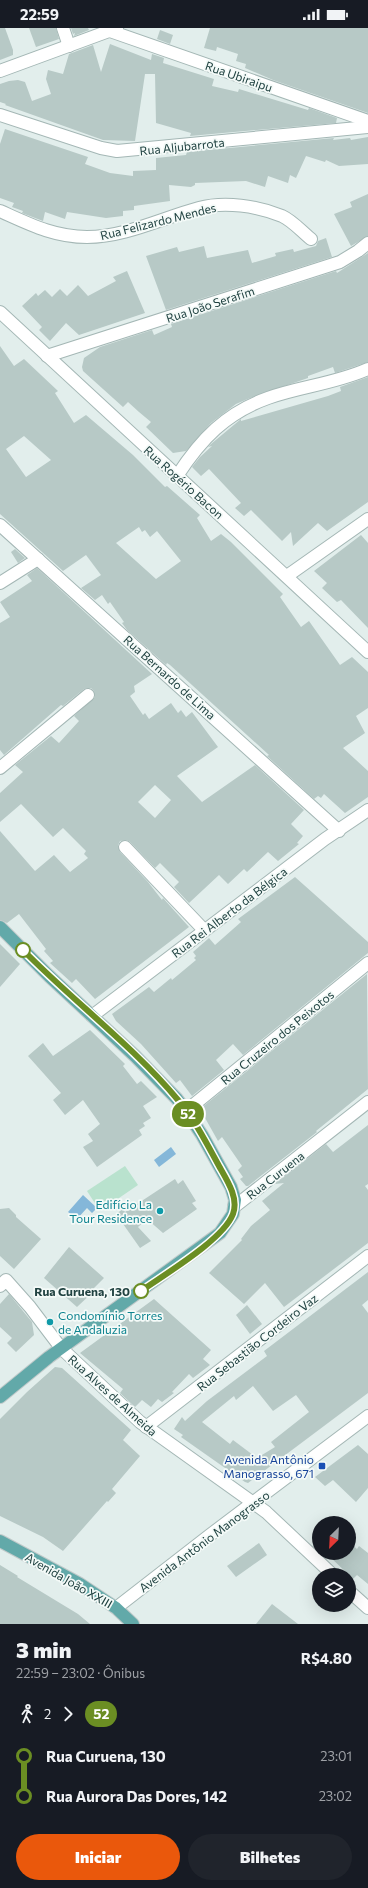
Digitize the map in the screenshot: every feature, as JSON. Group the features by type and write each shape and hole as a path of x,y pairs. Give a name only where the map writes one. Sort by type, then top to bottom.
{"main road":[{"path":"0,927 178,1099 202,1135 231,1187 235,1200 234,1207"},
{"name":"Rua Curuena","path":"0,1397 61,1348 220,1233 233,1214 234,1207"},
{"name":"Avenida João XXIII","path":"0,1541 80,1584 116,1608 133,1624"}],"street":[{"path":"63,28 69,46"},
{"path":"0,71 114,30"},
{"name":"Rua Ubiraipu","path":"114,30 368,121"},
{"name":"Rua Aljubarrota","path":"0,115 101,148 116,151 368,128"},
{"name":"Rua Felizardo Mendes","path":"0,211 54,234 88,237 106,235 142,227 200,208 222,205 237,205 283,216 311,239"},
{"name":"Rua João Serafim","path":"47,356 340,262 368,243"},
{"name":"Rua Rogério Bacon","path":"0,312 368,651"},
{"path":"177,476 193,450 236,412 270,398 333,382 368,369"},
{"path":"287,576 368,518"},
{"name":"Rua Bernardo de Lima","path":"0,525 339,830"},
{"path":"0,583 38,559"},
{"path":"0,768 88,695"},
{"name":"Rua Rei Alberto da Bélgica","path":"92,1016 204,930 368,810"},
{"path":"125,847 204,930"},
{"name":"Rua Cruzeiro dos Peixotos","path":"186,1111 368,963"},
{"name":"Rua Curuena","path":"234,1207 368,1102"},
{"name":"Rua Sebastião Cordeiro Vaz","path":"146,1427 368,1256"},
{"name":"Rua Alves de Almeida","path":"0,1286 6,1280 30,1307 61,1348 146,1427 266,1512 326,1568"},
{"name":"Avenida Antônio Manograsso","path":"116,1608 368,1416"},
{"path":"356,1597 368,1608"}],"green space":[{"path":"125,1166 138,1185 100,1211 87,1191"}],"water":[{"path":"171,1147 176,1154 159,1167 154,1160"},
{"path":"83,1195 97,1208 92,1213 87,1208 77,1219 68,1212"}],"building":[{"path":"0,28 5,28 13,50 13,55 0,60"},
{"path":"29,28 56,28 59,39 36,47"},
{"path":"71,28 88,28 89,30 74,36 75,33 73,34"},
{"path":"210,28 368,28 368,113 273,80 245,68 246,64 236,61 238,54 217,47 216,51 204,48"},
{"path":"160,30 173,35 170,44 157,39"},
{"path":"110,44 151,60 152,54 164,58 163,63 214,79 212,86 238,92 239,89 308,110 309,108 337,118 336,123 190,136 191,133 156,123 155,74 145,74 135,141 103,140 0,102 0,84 9,81 18,80 25,82 32,101 51,94 46,79 48,70 63,74 69,54 93,45 101,72"},
{"path":"5,129 88,157 85,164 110,173 133,176 133,171 156,170 156,158 186,155 187,152 334,138 333,140 350,138 351,140 368,137 368,164 339,166 326,160 325,162 306,156 296,178 290,175 288,183 268,176 265,187 246,181 195,183 195,185 191,187 169,185 170,201 134,206 134,210 123,211 123,216 106,218 67,212 65,219 45,212 43,221 22,213 23,211 12,207 14,203 0,198 0,144"},
{"path":"368,194 368,236 351,246 334,214 352,207 350,202"},
{"path":"326,238 332,257 166,310 146,256 177,247 179,252 204,246 207,258 248,250 252,263 276,256 275,253 293,249 294,252 316,246 318,241"},
{"path":"368,253 368,362 335,373 333,367 308,376 308,378 236,404 211,423 186,451 173,453 146,427 151,422 128,402 123,407 83,371 82,367 84,358 100,347 152,330 154,335 172,327 171,324 336,271 337,273"},
{"path":"127,271 145,313 79,335 66,323 50,341 39,330 42,327 22,306 36,293 38,296 45,290 52,297 60,289 67,296 78,285 88,296 116,281 113,277"},
{"path":"0,346 14,366 24,359 58,391 55,393 74,423 86,415 133,455 165,487 167,486 200,515 197,518 211,541 221,534 231,542 283,594 280,597 301,627 309,621 340,665 352,657 368,672 368,708 356,716 365,733 343,748 368,771 368,797 345,813 324,794 321,798 318,796 314,799 267,756 269,755 170,665 167,663 166,665 127,630 122,623 124,622 110,602 108,604 102,595 95,600 81,588 101,575 86,555 63,571 0,514","holes":["24,436 51,460 26,477 6,449","139,527 142,532 145,530 150,537 157,531 181,561 156,579 116,543"]},
{"path":"368,377 368,502 327,531 318,523 293,546 291,532 282,541 251,510 244,516 235,508 241,503 209,469 201,476 192,467 212,446 208,447 211,444 241,419 241,421 328,396 341,391 340,387"},
{"path":"361,535 368,543 368,628 341,600 337,602 322,588 327,583 314,571"},
{"path":"15,549 25,558 18,563 11,552"},
{"path":"37,568 152,674 134,686 135,692 130,696 143,715 145,713 149,719 171,703 178,713 181,710 186,717 192,712 218,747 177,776 202,802 255,765 304,810 291,824 303,836 297,843 299,844 278,861 268,852 247,872 244,869 228,884 219,875 189,903 174,887 179,882 160,863 155,868 130,842 127,840 120,841 118,845 120,852 148,882 162,900 163,898 189,927 95,999 76,979 72,983 50,963 53,961 44,951 46,949 19,914 7,923 0,920 0,831 35,871 54,855 70,872 88,858 84,854 86,851 63,828 53,837 21,804 0,822 0,793 23,772 15,765 51,736 59,743 79,721 74,716 95,697 94,691 91,688 84,689 63,706 61,705 4,755 0,750 0,623 10,617 0,602 32,581 27,575","holes":["155,785 171,800 155,818 138,802"]},
{"path":"295,877 368,942 368,953 243,1055 233,1044 216,1060 224,1070 192,1096 180,1080 176,1083 141,1044 116,1021 112,1014 149,987 154,992 171,978 172,980 196,960 194,958 196,956 193,952 209,938 215,945 241,922 238,919"},
{"path":"0,944 20,964 0,987"},
{"path":"367,974 368,1089 316,1131 317,1132 248,1186 246,1186 240,1179 243,1177 238,1170 242,1166 222,1137 218,1141 200,1109"},
{"path":"90,1030 125,1064 123,1066 137,1084 141,1081 157,1097 143,1106 151,1118 143,1123 145,1126 139,1130 142,1135 97,1167 83,1147 93,1141 88,1134 100,1124 83,1100 65,1115 53,1100 61,1093 28,1056 43,1043 53,1056"},
{"path":"368,1125 368,1184 365,1186 368,1190 368,1243 284,1307 265,1283 244,1304 209,1273 242,1240 241,1239 251,1226 270,1210 262,1201 284,1183 275,1184 326,1144 333,1152"},
{"name":"Edifício La Tour Residence","path":"175,1179 178,1184 183,1180 196,1201 192,1203 197,1209 163,1233 147,1219 138,1227 151,1241 140,1248 116,1214 123,1209 125,1212"},
{"path":"9,1208 16,1215 16,1217 41,1239 14,1269 0,1256 0,1209"},
{"path":"69,1247 104,1278 94,1288 94,1291 77,1307 44,1278"},
{"path":"368,1272 368,1300 362,1305 368,1313 368,1393 248,1483 181,1437 183,1435 174,1429 182,1417 185,1421 207,1401 267,1356 264,1351","holes":["253,1386 273,1411 296,1395 309,1412 271,1442 275,1447 257,1458 233,1440 230,1444 202,1422 234,1396 236,1400"]},
{"path":"9,1294 32,1322 34,1335 16,1352 7,1343 12,1338 0,1327 0,1304"},
{"path":"154,1299 211,1350 203,1359 210,1365 193,1378 189,1374 172,1392 174,1393 162,1402 158,1399 151,1407 142,1400 135,1407 120,1393 123,1389 80,1353"},
{"path":"247,1305 262,1324 250,1334 236,1315"},
{"path":"55,1367 62,1368 131,1430 123,1440 140,1456 112,1489 116,1493 108,1502 107,1501 63,1551 43,1537 0,1516 0,1419"},
{"path":"358,1445 368,1454 368,1488 356,1502 333,1480 325,1486 315,1477"},
{"path":"259,1543 267,1555 236,1577 227,1566"},
{"path":"359,1546 368,1553 368,1584 357,1575 356,1576 356,1568 342,1568 333,1560 356,1560 356,1548 357,1549"},
{"path":"0,1565 78,1614 90,1624 0,1624"},
{"path":"272,1604 298,1624 256,1624"}],"bus line":[{"name":"52","path":"23,950 178,1099 202,1135 231,1187 235,1200 233,1214 220,1233 141,1291"}],"place":[{"name":"Edifício La Tour Residence","path":"160,1211"},
{"name":"Rua Curuena, 130","path":"141,1291"},
{"name":"Condomínio Torres de Andaluzia","path":"50,1322"},
{"name":"Avenida Antônio Manograsso, 671","path":"322,1466"}]}
